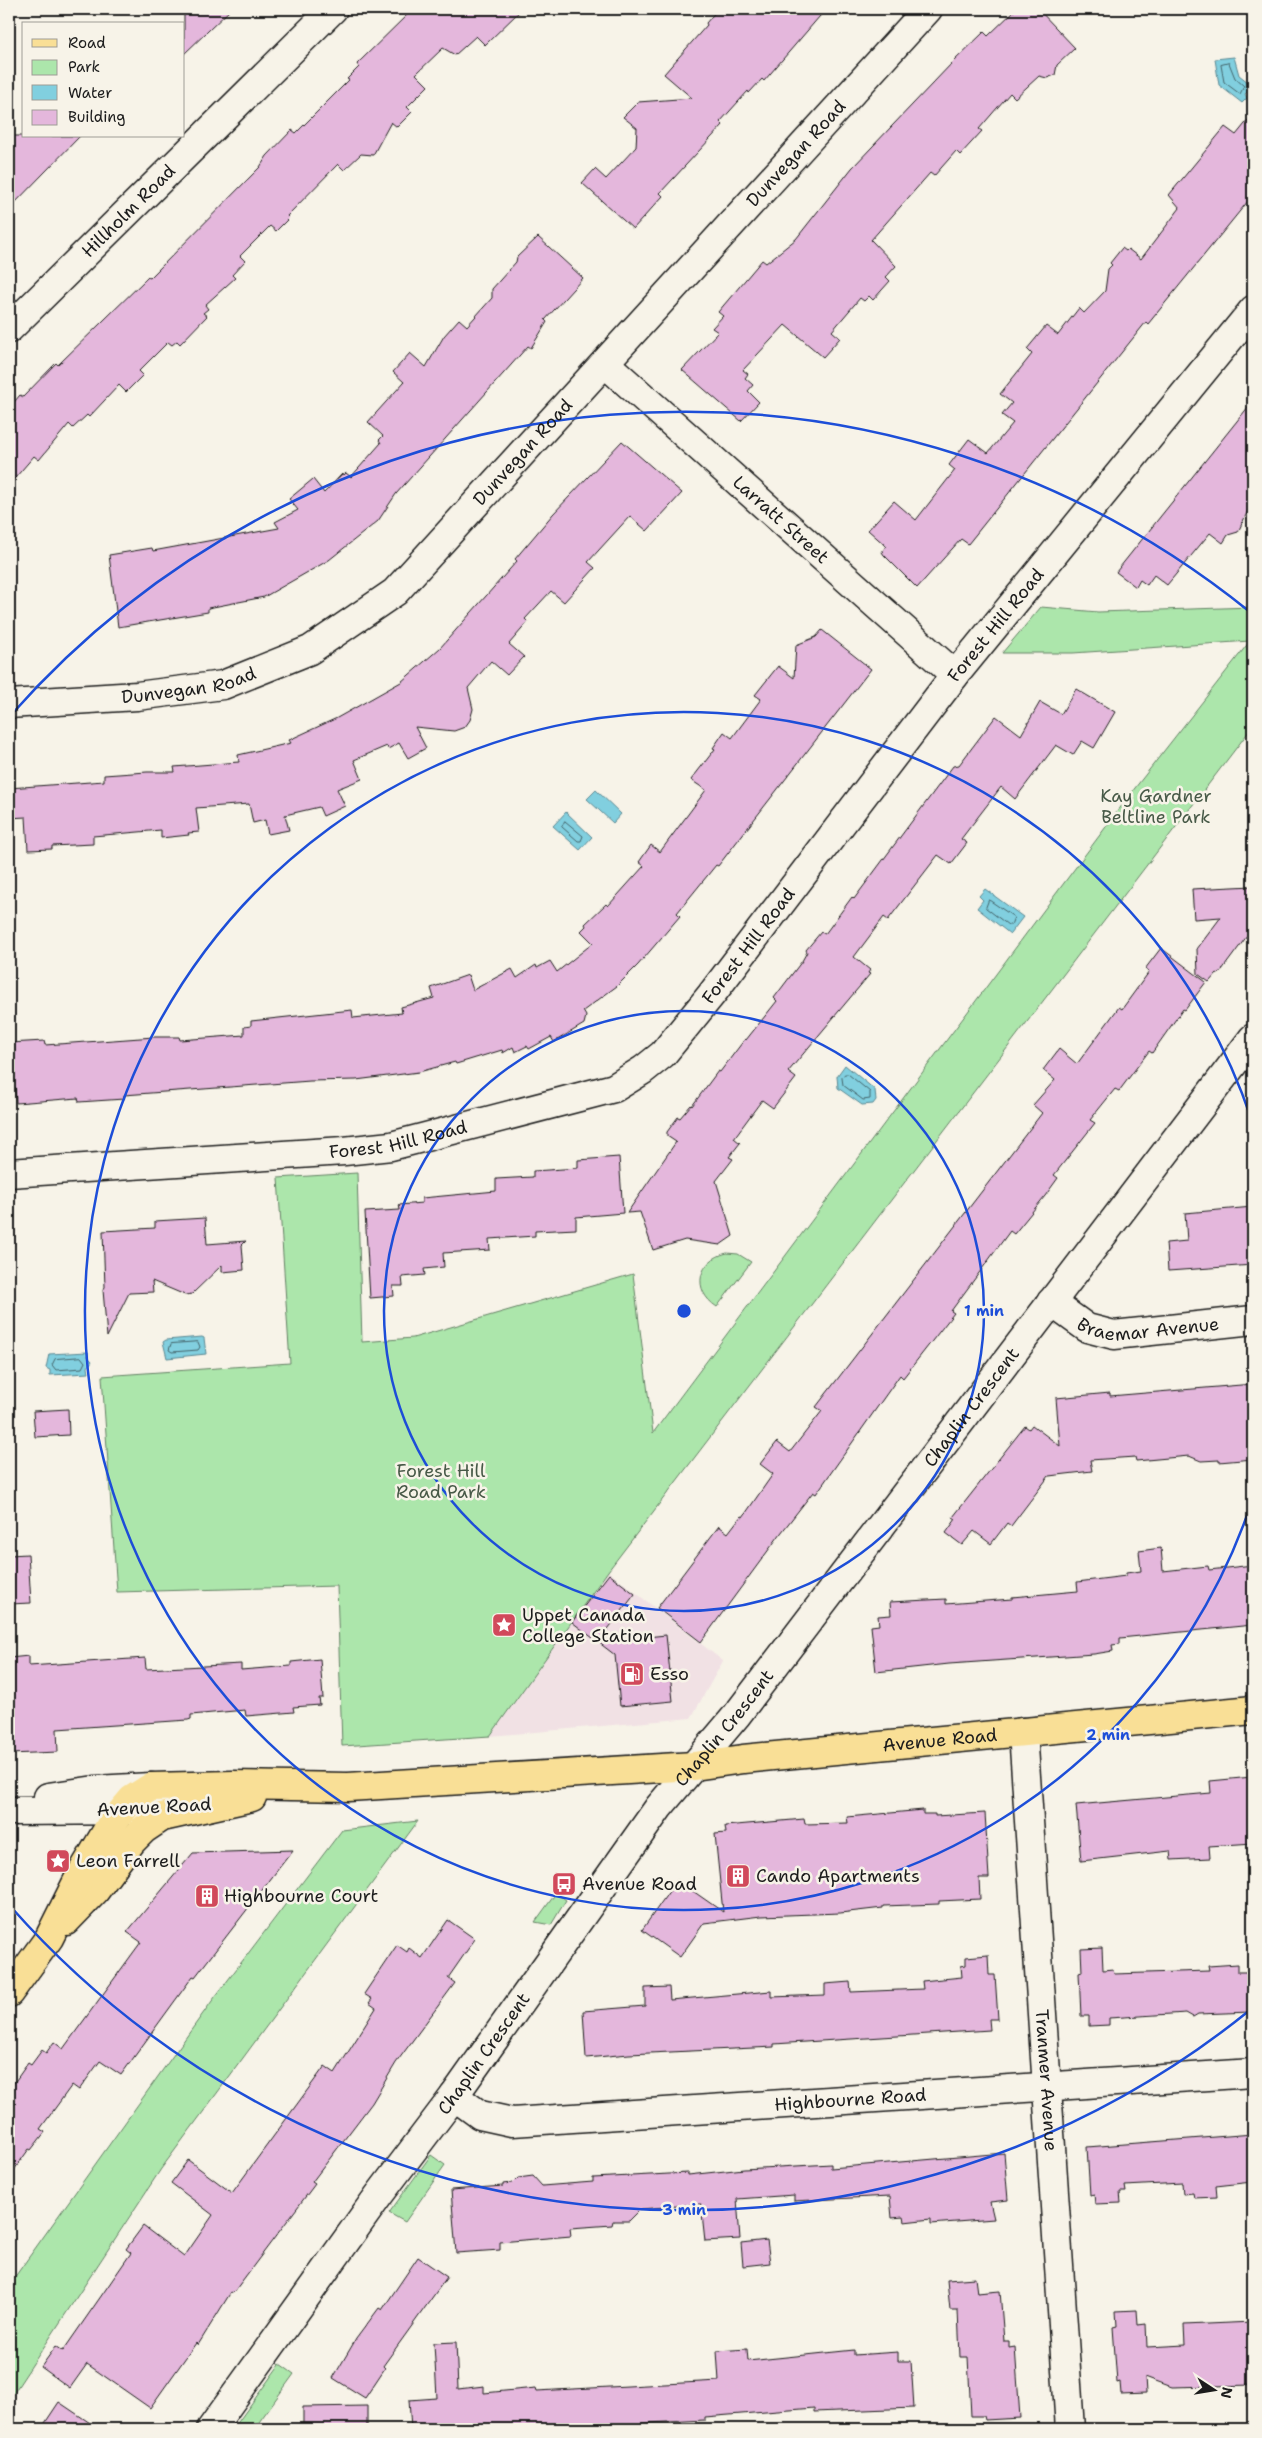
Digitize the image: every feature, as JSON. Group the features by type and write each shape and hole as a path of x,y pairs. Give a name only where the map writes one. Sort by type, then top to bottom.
{"main road":[{"name":"Avenue Road","path":"151,1787 233,1785 297,1788 362,1786 694,1766 743,1759 1253,1710"},
{"path":"49,1938 80,1876 122,1810 132,1799 151,1787"},
{"name":"Avenue Road","path":"200,1807 297,1788"},
{"path":"9,1993 49,1938 95,1891 132,1841 144,1829 162,1817 200,1807"}],"street":[{"name":"Hillholm Road","path":"11,323 332,9"},
{"name":"Dunvegan Road","path":"9,704 137,696 223,685 310,650 395,592 606,364 928,9"},
{"name":"Forest Hill Road","path":"9,1173 344,1151 391,1146 614,1088 643,1070 663,1054 687,1025 955,675 1253,310"},
{"name":"Larratt Street","path":"606,364 955,675"},
{"name":"Chaplin Crescent","path":"211,2429 379,2195 454,2096 659,1807 736,1716 1253,1038"},
{"name":"Braemar Avenue","path":"1051,1302 1087,1328 1114,1335 1253,1320"},
{"name":"Tranmer Avenue","path":"1023,1732 1070,2429"},
{"name":"Avenue Road","path":"9,1805 95,1790 151,1787"},
{"name":"Avenue Road","path":"9,1811 200,1807"},
{"name":"Highbourne Road","path":"454,2096 480,2115 512,2122 1253,2073"}],"shaded area":[{"path":"608,1571 723,1661 691,1718 490,1736"}],"green space":[{"name":"Forest Hill Road Park","path":"1041,607 1098,612 1253,607 1253,726 608,1571 490,1736 342,1746 337,1586 117,1592 102,1376 290,1363 278,1178 357,1173 362,1342 413,1338 633,1274 653,1433 1135,788 1250,641 1073,653 1002,653"},
{"path":"727,1253 738,1254 751,1262 717,1307 704,1292 701,1276 710,1262"},
{"path":"418,1821 161,2169 9,2400 9,2285 212,2001 342,1830"},
{"path":"556,1893 566,1900 551,1925 535,1922"},
{"path":"431,2155 445,2165 405,2222 389,2213"},
{"path":"280,2364 294,2374 254,2429 233,2429"}],"water":[{"path":"1234,57 1239,75 1253,86 1245,94 1247,98 1242,103 1219,85 1215,59"},
{"path":"596,790 621,814 613,823 587,799"},
{"path":"566,812 592,837 580,850 553,826"},
{"path":"985,889 1023,917 1010,934 977,908 983,900 979,896"},
{"path":"845,1065 875,1090 876,1100 873,1104 862,1105 838,1088 837,1076"},
{"path":"204,1338 206,1354 167,1358 163,1342 166,1340"},
{"path":"88,1352 88,1357 92,1361 88,1367 89,1373 50,1375 50,1370 46,1368 49,1354"}],"building":[{"path":"184,9 231,9 185,53"},
{"path":"413,9 522,9 485,45 476,36 455,55 443,48 416,74 428,86 407,107 412,112 397,127 391,122 373,155 361,154 344,170 338,164 287,216 289,218 276,231 270,226 240,256 245,261 232,275 235,278 205,305 208,309 203,313 207,316 180,344 177,341 172,345 168,342 139,371 143,375 126,392 119,385 89,417 87,415 73,428 69,424 39,460 34,456 9,485 9,408 20,395 23,397 56,363 58,365 148,277 150,278 260,167 267,156 292,130 296,133 349,80 347,79 359,67 357,64"},
{"path":"718,9 826,9 764,81 762,79 749,93 748,91 720,122 723,125 660,193 663,196 633,229 582,183 595,169 606,179 636,147 637,128 623,117 638,102 692,98 664,74 707,25 706,23"},
{"path":"1016,9 1038,9 1075,48 1057,65 1055,75 1047,78 1039,76 1015,98 1010,93 979,129 982,131 960,155 956,151 934,176 930,173 871,240 896,266 886,277 890,281 873,300 869,296 864,301 860,298 832,331 840,338 823,357 785,325 743,370 748,374 745,378 753,385 748,391 759,402 741,421 682,370 718,332 712,328 723,316 718,312 762,260 766,263 796,239 852,168 953,62 984,32 988,36"},
{"path":"1253,114 1253,195 1148,324 1146,322 968,544 961,539 917,588 884,555 882,552 886,546 868,530 894,501 916,520 955,470 949,465 969,439 988,453 1013,423 1002,415 1012,403 1000,394 1032,354 1027,349 1046,326 1058,335 1079,308 1084,313 1105,291 1108,269 1112,265 1110,263 1122,248 1126,251 1128,249 1141,259 1180,208 1169,195 1225,127 1236,135"},
{"path":"9,136 22,136 22,138 78,138 9,209"},
{"path":"538,237 583,278 545,320 547,322 531,348 528,346 396,494 378,521 329,560 264,597 208,608 208,612 118,627 109,555 152,548 153,551 279,528 275,522 298,510 289,499 313,479 324,493 342,474 346,473 351,477 381,443 379,440 383,436 368,422 404,382 393,372 410,353 426,367 444,336 459,319 467,326 492,298 492,289 516,262 517,257"},
{"path":"1253,401 1253,500 1238,532 1228,535 1223,543 1210,533 1167,585 1154,575 1147,585 1140,580 1136,587 1116,572"},
{"path":"622,441 682,493 647,531 630,516 588,562 595,568 564,602 551,591 525,619 528,622 509,644 524,657 507,675 491,661 468,688 473,709 470,720 465,727 454,731 415,727 426,748 408,758 399,743 388,749 387,746 354,760 362,779 337,789 345,806 323,816 319,807 285,815 289,830 268,834 265,820 253,823 249,804 196,808 199,832 188,833 189,835 161,838 161,830 93,836 93,844 52,846 52,849 28,850 26,817 9,818 9,788 104,781 104,775 175,772 174,767 239,762 238,755 291,743 289,740 337,718 401,682 440,648 517,561 515,559 553,514"},
{"path":"822,630 871,669 718,866 716,865 677,913 680,916 638,965 617,986 583,1011 586,1016 584,1024 554,1042 551,1037 529,1049 527,1046 515,1052 513,1047 503,1053 502,1050 456,1064 455,1062 419,1072 356,1080 310,1081 124,1095 124,1099 79,1102 78,1098 16,1103 15,1087 9,1087 10,1043 44,1041 45,1045 154,1037 179,1037 180,1040 244,1035 244,1027 251,1026 251,1021 352,1010 353,1018 402,1013 401,1007 434,998 431,988 468,975 473,990 512,969 517,978 536,965 537,968 550,961 557,972 593,943 581,931 586,926 585,924 606,904 608,906 644,866 639,862 651,845 660,852 706,790 691,780 715,749 713,748 724,732 732,738 761,699 755,695 778,666 794,678 796,645 816,637"},
{"path":"1076,689 1115,712 1094,748 1082,741 1073,755 1056,745 1015,799 1001,787 961,839 967,843 951,864 938,855 888,920 884,917 854,957 870,970 868,973 870,974 788,1072 796,1078 773,1108 762,1100 734,1138 740,1143 729,1157 733,1159 716,1181 733,1236 720,1245 685,1240 653,1250 640,1212 627,1213 676,1142 667,1136 667,1132 678,1117 680,1118 692,1106 718,1071 720,1072 777,1001 774,998 802,961 807,952 806,950 821,932 825,934 852,897 854,899 953,766 959,765 996,716 1021,735 1040,702 1061,714"},
{"path":"1253,886 1253,928 1219,974 1217,973 1209,982 1198,974 1197,949 1221,917 1194,919 1192,889"},
{"path":"1161,948 1206,982 1185,1010 1183,1009 1152,1053 1149,1051 1119,1091 1115,1089 1090,1120 1095,1123 1054,1175 1058,1178 1045,1196 1014,1234 1010,1231 951,1311 954,1313 903,1378 900,1375 816,1494 813,1492 781,1533 701,1642 657,1608 719,1526 728,1533 741,1516 743,1517 773,1474 760,1464 777,1442 790,1452 822,1411 816,1407 1042,1113 1033,1105 1055,1080 1043,1070 1059,1049 1077,1064 1119,1007 1122,1009 1149,972 1145,969"},
{"path":"619,1157 623,1213 576,1217 576,1229 535,1231 535,1236 489,1239 490,1250 443,1253 444,1267 424,1269 425,1275 402,1277 403,1286 393,1286 394,1296 370,1298 365,1212 400,1210 399,1205 422,1203 422,1198 496,1191 496,1179 533,1177 533,1171 578,1168 578,1160"},
{"path":"1253,1207 1253,1265 1168,1271 1166,1243 1187,1241 1185,1213"},
{"path":"205,1218 207,1244 246,1241 242,1245 244,1270 222,1272 222,1265 192,1294 185,1295 152,1281 153,1292 129,1293 107,1337 103,1290 105,1287 103,1231 155,1228 155,1221"},
{"path":"1253,1384 1253,1459 1219,1462 1219,1460 1201,1461 1189,1456 1136,1461 1135,1457 1090,1460 1092,1471 1049,1476 1011,1526 1007,1523 991,1544 974,1531 962,1545 946,1533 956,1519 953,1517 1025,1426 1029,1429 1032,1425 1060,1446 1056,1398 1110,1393 1110,1396"},
{"path":"68,1409 69,1435 35,1437 33,1411"},
{"path":"1161,1548 1163,1571 1208,1566 1209,1570 1253,1565 1253,1625 1120,1638 1120,1644 1112,1645 1113,1651 1094,1654 949,1664 876,1672 871,1626 879,1625 878,1616 891,1615 890,1602 946,1599 946,1604 1078,1591 1077,1582 1126,1576 1126,1573 1141,1571 1139,1551"},
{"path":"28,1554 31,1603 9,1604 9,1555"},
{"path":"609,1574 635,1594 598,1642 572,1622"},
{"path":"666,1635 673,1701 620,1706 615,1655 598,1642"},
{"path":"29,1656 29,1666 145,1658 146,1669 241,1664 241,1670 291,1666 291,1662 320,1659 323,1698 319,1698 320,1705 293,1707 294,1712 246,1716 245,1710 191,1715 191,1719 188,1720 57,1729 58,1752 9,1754 9,1658"},
{"path":"1252,1777 1253,1843 1209,1846 1210,1858 1171,1860 1170,1851 1081,1861 1076,1805 1211,1793 1210,1781"},
{"path":"923,1810 923,1814 935,1814 935,1816 985,1813 989,1878 979,1878 980,1899 939,1901 939,1904 883,1906 883,1908 840,1913 761,1916 704,1923 680,1957 642,1930 677,1880 723,1912 715,1834 726,1833 725,1826 804,1819 805,1824 848,1823 847,1817"},
{"path":"293,1850 195,1977 193,1976 121,2075 100,2061 79,2090 72,2085 40,2129 45,2132 31,2150 29,2149 9,2177 9,2090 28,2063 31,2065 42,2050 46,2053 54,2042 63,2049 141,1942 127,1932 193,1853"},
{"path":"448,1920 475,1939 448,1978 455,1983 396,2063 372,2103 312,2182 315,2184 233,2293 231,2292 198,2345 196,2343 150,2408 87,2364 70,2388 41,2367 56,2346 63,2351 131,2253 126,2249 143,2226 184,2257 213,2215 171,2183 188,2160 232,2193 325,2066 335,2073 376,2008 369,2003 372,1999 364,1994 397,1945 407,1952 409,1948 422,1958"},
{"path":"1102,1948 1103,1970 1113,1969 1114,1974 1209,1971 1208,1966 1238,1964 1238,1972 1250,1972 1251,2012 1198,2014 1193,2017 1186,2013 1109,2018 1109,2025 1089,2026 1089,2016 1081,2016 1079,1973 1082,1972 1081,1949"},
{"path":"988,1955 989,1975 995,1975 998,2019 989,2019 990,2030 774,2044 774,2047 586,2058 583,2011 645,2006 645,1988 669,1987 670,2000 771,1991 771,1997 825,1995 825,1984 850,1982 851,1992 923,1989 922,1981 962,1977 961,1966 966,1965 966,1957"},
{"path":"1253,2134 1252,2182 1216,2186 1217,2197 1194,2198 1193,2193 1183,2194 1182,2183 1125,2186 1126,2192 1120,2192 1121,2203 1095,2204 1094,2194 1090,2195 1087,2147"},
{"path":"1004,2153 1008,2200 990,2202 994,2219 931,2224 931,2219 904,2222 903,2217 892,2218 890,2196 794,2201 794,2195 737,2199 740,2239 705,2241 701,2204 641,2209 629,2221 613,2221 612,2225 570,2228 571,2236 500,2242 500,2250 456,2253 451,2190 503,2186 503,2184 513,2183 518,2178 533,2176 542,2186 593,2182 593,2178 688,2173 688,2175 744,2169 831,2164 831,2168"},
{"path":"767,2240 770,2263 743,2266 741,2243"},
{"path":"418,2257 447,2277 383,2366 385,2368 365,2398 333,2378 356,2339 379,2308 382,2310"},
{"path":"975,2278 977,2293 1000,2291 1004,2341 1009,2341 1009,2348 1015,2347 1020,2418 985,2420 984,2416 971,2416 968,2357 960,2357 958,2310 950,2310 947,2280"},
{"path":"1137,2310 1138,2325 1146,2324 1147,2347 1185,2345 1184,2325 1253,2322 1253,2385 1172,2387 1145,2377 1146,2393 1121,2394 1120,2382 1117,2383 1113,2327 1117,2326 1116,2311"},
{"path":"456,2342 458,2389 484,2386 484,2393 536,2388 537,2391 719,2381 717,2351 747,2349 748,2361 854,2350 854,2355 898,2352 898,2361 911,2361 914,2408 814,2412 814,2408 705,2417 705,2420 535,2429 411,2429 409,2400 437,2398 434,2343"},
{"path":"59,2402 99,2429 41,2429"},
{"path":"367,2406 367,2429 303,2429 303,2407"}],"place":[{"name":"Uppet Canada College Station","path":"504,1625"},
{"name":"Esso","path":"632,1674"},
{"name":"Leon Farrell","path":"58,1861"},
{"name":"Cando Apartments","path":"738,1876"},
{"name":"Avenue Road","path":"564,1884"},
{"name":"Highbourne Court","path":"207,1896"}],"park label":[{"name":"Kay Gardner Beltline Park","path":"1156,806"}]}
